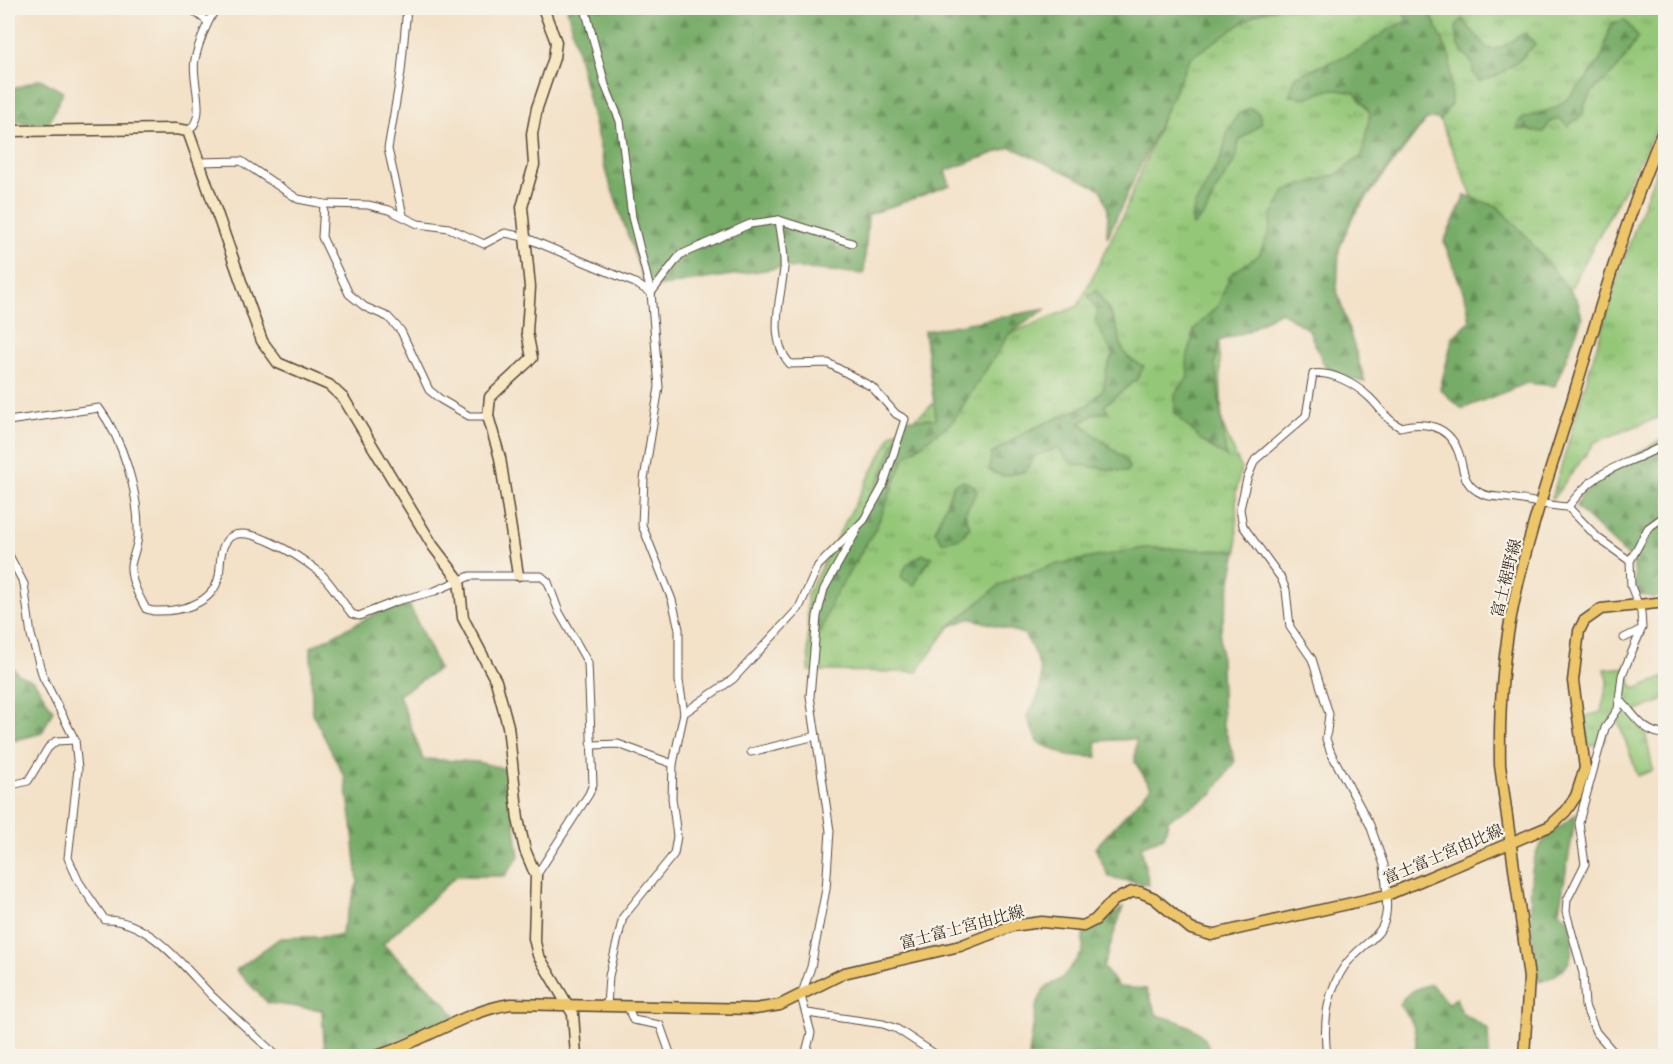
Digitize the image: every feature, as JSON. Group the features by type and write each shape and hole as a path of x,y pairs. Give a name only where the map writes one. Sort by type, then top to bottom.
{"main road":[{"name":"富士裾野線","path":"1524,1056 1529,1017 1529,978 1500,765 1503,666 1514,602 1541,506 1623,236 1665,124"},
{"name":"富士富士宮由比線","path":"376,1056 415,1043 498,1006 755,1009 780,1005 844,973 960,946 1012,926 1042,922 1083,926 1095,920 1114,900 1132,892 1140,892 1154,898 1191,929 1211,935 1386,895 1550,825 1566,811 1582,782 1585,753 1573,681 1579,631 1584,621 1600,609 1665,602"}],"street":[{"path":"190,8 208,22"},
{"path":"189,131 193,128 198,113 194,61 208,22 216,8"},
{"path":"404,215 388,149 401,72 407,8"},
{"path":"518,575 500,458 488,416 489,397 532,358 527,332 530,287 522,207 534,165 532,134 537,108 554,58 556,42 543,8"},
{"path":"585,8 605,84 620,121 632,217 651,292 658,387 644,479 642,525 675,610 679,629 679,681 684,713 674,764 672,798 677,836 674,854 623,917 609,976 607,1006"},
{"path":"8,131 177,129 189,131"},
{"path":"189,131 262,341 278,363 329,385 344,399 433,546 459,580 463,618 496,681 508,726 518,819 525,850 536,876 534,938 538,955 573,1014 576,1056"},
{"path":"200,162 241,161 287,194 298,199 324,204 368,206 404,215 418,224 449,228 484,244 505,233 524,237 651,292"},
{"path":"324,204 322,237 349,294 365,307 388,317 401,331 429,390 469,416 488,416"},
{"path":"651,292 680,255 750,224 779,220 852,243"},
{"path":"779,220 784,267 777,334 783,356 790,364 828,363 872,387 896,414 904,419 883,486 824,589 817,616 810,696 830,831 826,890 811,967 801,996 811,1033 805,1056"},
{"path":"1327,1056 1326,1016 1331,990 1345,965 1381,931 1386,920 1384,865 1370,825 1331,753 1326,739 1329,714 1312,659 1290,627 1286,590 1281,578 1243,526 1240,509 1246,479 1255,460 1306,416 1313,374 1327,372 1368,396 1385,418 1400,427 1426,423 1446,433 1459,452 1462,472 1470,486 1479,493 1541,506 1568,507 1598,538 1630,561"},
{"path":"8,421 99,408 115,433 136,511 138,535 131,566 133,581 146,609 153,611 201,603 208,599 219,577 227,540 234,536 256,537 272,542 297,557 319,572 352,614 360,616 397,601 435,591 470,576 541,576 548,582 559,612 588,663 593,784 589,794 536,876"},
{"path":"1568,507 1591,479 1615,465 1665,444"},
{"path":"1617,1056 1596,1032 1585,1006 1583,973 1566,912 1567,900 1585,864 1579,824 1583,807 1605,728 1618,708 1622,675 1641,628 1641,612 1631,586 1630,561 1648,528 1665,515"},
{"path":"684,713 733,679 799,608 818,566 864,520"},
{"path":"8,553 24,584 32,634 44,677 75,740 78,769 68,858 79,882 105,920 122,919 171,951 212,995 277,1056"},
{"path":"1623,638 1641,628"},
{"path":"1620,700 1646,730 1653,734 1665,734"},
{"path":"751,752 816,736"},
{"path":"8,786 28,781 48,748 56,741 75,740"},
{"path":"593,745 618,744 674,764"},
{"path":"628,1007 633,1020 660,1025 672,1056"},
{"path":"807,1013 883,1024 897,1029 938,1056"}],"green space":[{"path":"567,8 1277,8 1256,14 1190,58 1107,238 1108,210 1101,189 1011,147 945,171 950,185 868,215 864,274 784,267 660,286 651,293 644,282 605,169"},
{"path":"1277,8 1665,8 1665,113 1568,293 1524,234 1473,198 1440,121 1435,118 1426,120 1281,311 1219,341 1222,424 1241,468 1236,492 1237,551 1163,555 1016,576 949,627 917,672 809,671 807,594 892,434 925,411 1009,334 1078,306 1124,213 1187,59 1252,15"},
{"path":"1402,8 1428,8 1450,57 1451,104 1440,121 1435,118 1426,120 1357,207 1339,249 1337,291 1365,382 1341,377 1324,365 1309,330 1280,311 1248,331 1219,341 1215,362 1226,457 1202,441 1175,414 1175,394 1188,378 1187,360 1194,330 1218,305 1231,274 1259,255 1269,233 1272,215 1286,190 1335,175 1362,156 1370,113 1355,93 1332,89 1308,97 1289,96 1296,76 1359,50 1388,30 1407,21"},
{"path":"1462,19 1487,48 1498,48 1526,33 1535,44 1510,68 1479,81 1473,73 1473,64 1458,46 1456,27"},
{"path":"1625,20 1638,37 1619,66 1591,94 1584,107 1583,115 1568,126 1559,119 1550,122 1544,132 1518,129 1519,121 1556,107 1572,94 1601,58 1612,23"},
{"path":"40,79 63,92 48,125 8,121 8,91"},
{"path":"1250,108 1259,113 1262,123 1239,141 1236,159 1216,190 1205,214 1193,226 1191,217 1196,203 1222,156 1228,131 1238,114"},
{"path":"1665,149 1665,289 1656,328 1665,364 1665,415 1595,442 1551,501 1618,279"},
{"path":"1465,195 1498,207 1524,234 1577,299 1582,318 1555,386 1527,383 1462,409 1440,389 1453,337 1470,321 1466,299 1444,242"},
{"path":"1096,290 1113,319 1126,354 1130,359 1144,366 1137,379 1104,406 1108,411 1095,414 1080,423 1124,458 1129,467 1127,472 1072,464 1058,448 1035,456 1026,471 1003,476 989,470 991,454 1027,431 1088,405 1104,388 1107,367 1113,355 1095,321 1098,313 1088,295"},
{"path":"1046,309 1009,334 953,421 905,457 876,528 833,599 820,634 813,630 812,600 877,484 905,419 936,419 924,331"},
{"path":"1665,437 1665,594 1653,598 1637,593 1633,561 1576,507 1589,487 1601,477"},
{"path":"964,481 973,485 977,492 965,513 970,527 960,538 942,542 935,531 954,484"},
{"path":"1144,548 1237,551 1220,634 1223,723 1235,761 1212,795 1169,819 1164,837 1141,846 1149,885 1109,877 1095,848 1151,787 1135,762 1136,739 1096,741 1097,757 1068,756 1037,742 1027,716 1039,694 1041,675 1039,665 1024,634 970,618 949,627 1001,584 1053,565"},
{"path":"923,554 932,557 914,586 901,577 907,564"},
{"path":"406,598 439,669 399,695 423,759 477,762 507,769 519,856 505,876 456,876 383,944 440,998 457,1018 381,1047 325,1054 322,1010 268,1003 236,970 280,938 340,936 358,882 345,778 312,713 311,647"},
{"path":"8,662 18,674 34,681 53,710 42,733 8,742"},
{"path":"1630,667 1630,682 1635,689 1665,677 1665,700 1636,711 1646,736 1653,770 1638,776 1617,718 1607,730 1604,742 1589,746 1583,717 1601,712 1608,680 1605,669"},
{"path":"1576,814 1559,912 1572,920 1572,952 1570,960 1560,972 1539,982 1531,914 1531,876 1534,861 1538,849 1546,839"},
{"path":"1123,907 1103,967 1119,987 1146,989 1157,1015 1183,1023 1199,1033 1205,1039 1211,1056 1029,1056 1036,1007 1044,989 1062,978 1083,952 1083,934 1101,925"},
{"path":"1431,984 1448,1004 1456,998 1462,1013 1488,1029 1489,1056 1415,1056 1414,1028 1409,1016 1399,1005 1413,991"}]}
